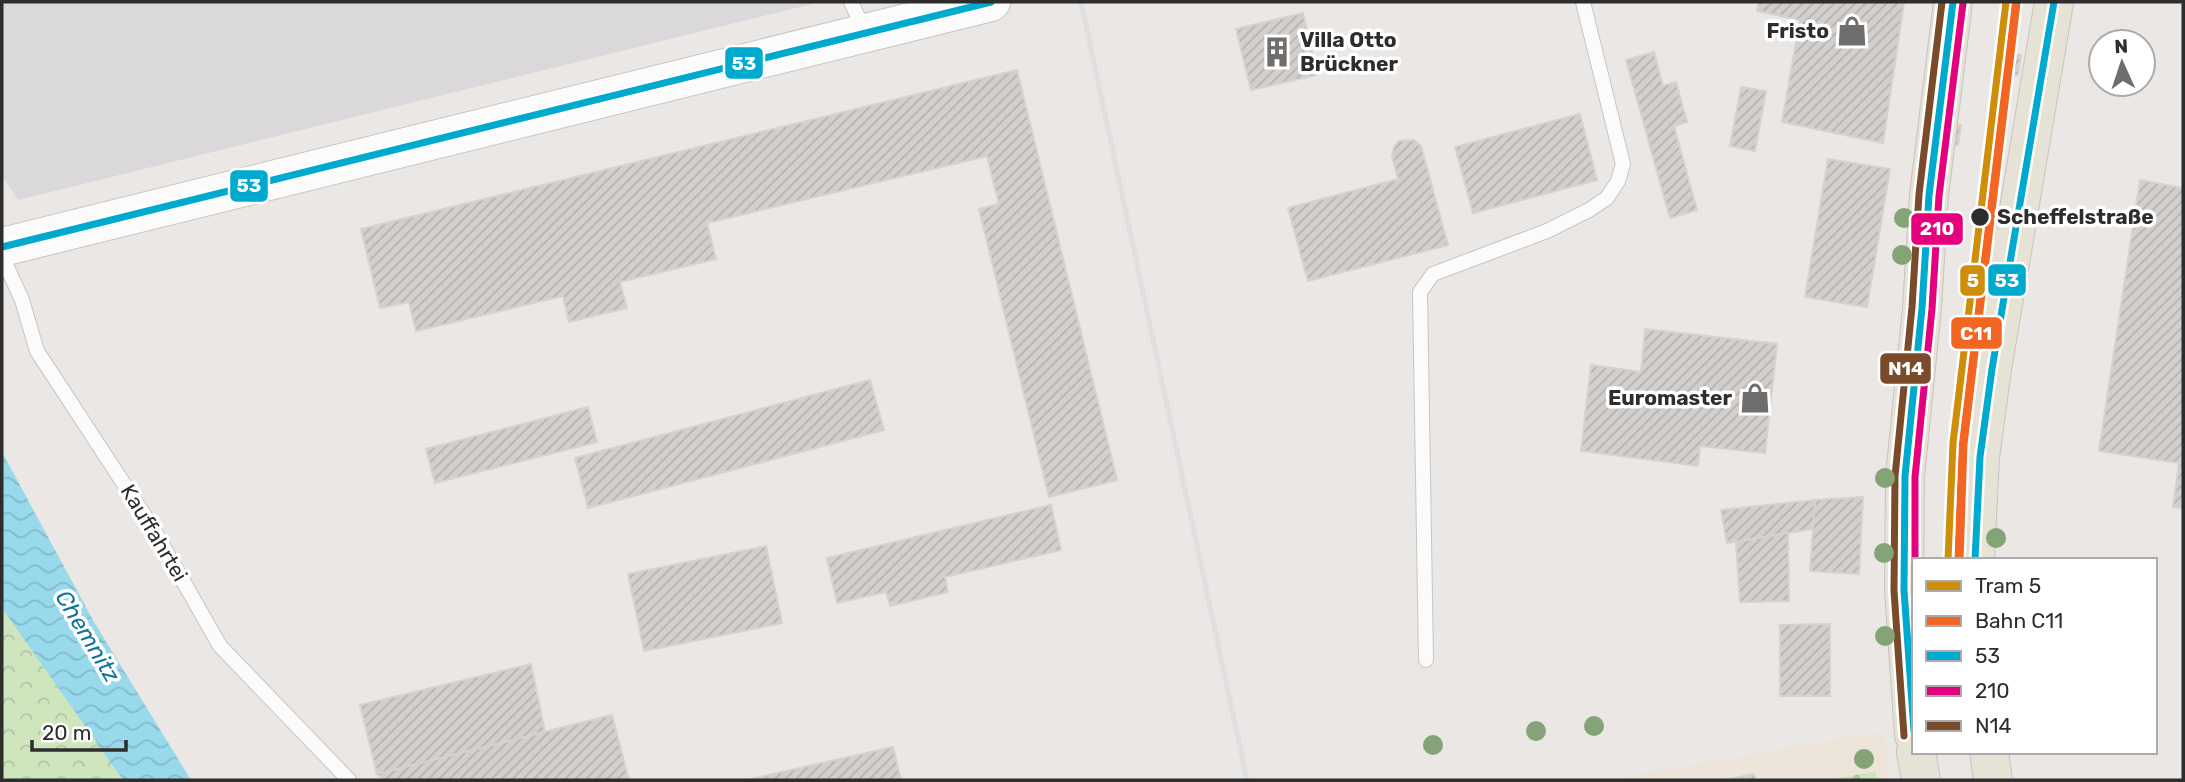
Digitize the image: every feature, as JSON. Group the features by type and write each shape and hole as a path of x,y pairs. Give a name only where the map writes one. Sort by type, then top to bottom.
{"main road":[{"path":"2,247 858,17 991,2"},
{"path":"1912,709 1905,615 1905,476 1922,308 1929,195 1953,2"},
{"path":"1975,558 1980,457 1990,384 2054,2"},
{"path":"1916,754 1921,780"},
{"path":"1989,754 1993,780"}],"lane":[{"path":"1426,660 1420,292 1433,274 1547,231 1589,210 1607,198 1618,181 1623,164 1583,2"},
{"name":"Kauffahrtei","path":"2,256 22,300 37,351 154,530 220,646 349,780"}],"shaded area":[{"path":"2,2 820,2 18,200 2,175"},
{"path":"1883,731 1891,780 1606,780"}],"green space":[{"path":"2,572 122,780 2,780"},
{"path":"1876,771 1877,780 1828,780"}],"water":[{"name":"Chemnitz","path":"2,452 94,622 191,780 123,780 2,608"}],"building":[{"path":"1759,2 1904,2 1883,143 1782,122 1800,20 1757,11"},
{"name":"Villa Otto Brückner","path":"1303,13 1317,75 1251,90 1236,29"},
{"path":"1654,52 1663,86 1676,82 1687,122 1674,126 1697,210 1670,218 1626,60"},
{"path":"2013,54 2021,55 2018,75 2011,75"},
{"path":"1017,70 1117,480 1049,497 979,209 999,204 987,156 707,223 716,259 620,282 627,308 569,322 563,296 416,331 409,302 380,308 361,229"},
{"path":"1741,87 1766,91 1755,151 1730,146"},
{"path":"1580,114 1597,180 1473,213 1455,147"},
{"path":"1953,124 1961,125 1958,145 1951,144"},
{"path":"1414,140 1421,146 1448,245 1308,281 1288,208 1398,179 1392,156 1394,147 1399,141"},
{"path":"1828,159 1890,169 1867,307 1805,297"},
{"path":"2140,180 2183,188 2183,508 2173,507 2179,463 2099,451"},
{"path":"1645,329 1777,344 1765,453 1700,446 1698,466 1581,451 1591,365 1641,372"},
{"path":"870,380 884,430 588,508 575,458"},
{"path":"588,407 597,442 435,483 426,449"},
{"path":"1863,497 1859,574 1810,571 1815,500"},
{"path":"1815,500 1813,529 1727,543 1721,510"},
{"path":"1051,505 1061,550 945,577 948,592 890,606 886,592 837,603 827,558"},
{"path":"1788,533 1789,601 1740,602 1736,542"},
{"path":"766,546 782,623 644,651 628,574"},
{"path":"1830,624 1830,696 1780,696 1780,625"},
{"path":"531,664 545,732 377,774 360,705"},
{"path":"612,715 629,780 384,780 377,774"},
{"path":"893,747 901,780 746,780"},
{"path":"1754,774 1756,780 1725,780"}],"railway":[{"path":"1081,2 1247,780"}],"tram line":[{"name":"5","path":"1948,558 1953,443 2006,2"}],"rail line":[{"name":"C11","path":"1959,558 1963,444 2016,3"}],"transit line":[{"name":"53","path":"2,247 991,2"},
{"name":"N14","path":"1904,736 1894,591 1895,476 1912,307 1919,194 1942,2"},
{"name":"53","path":"1912,703 1904,590 1905,476 1922,308 1929,195 1953,2"},
{"name":"53","path":"1975,558 1980,457 1992,369 2054,2"},
{"name":"210","path":"1915,558 1915,477 1932,309 1939,196 1963,3"}],"place":[{"name":"Fristo","path":"1852,31"},
{"name":"Villa Otto Brückner","path":"1277,52"},
{"name":"Scheffelstraße","path":"1980,217"},
{"name":"Euromaster","path":"1755,398"}]}
